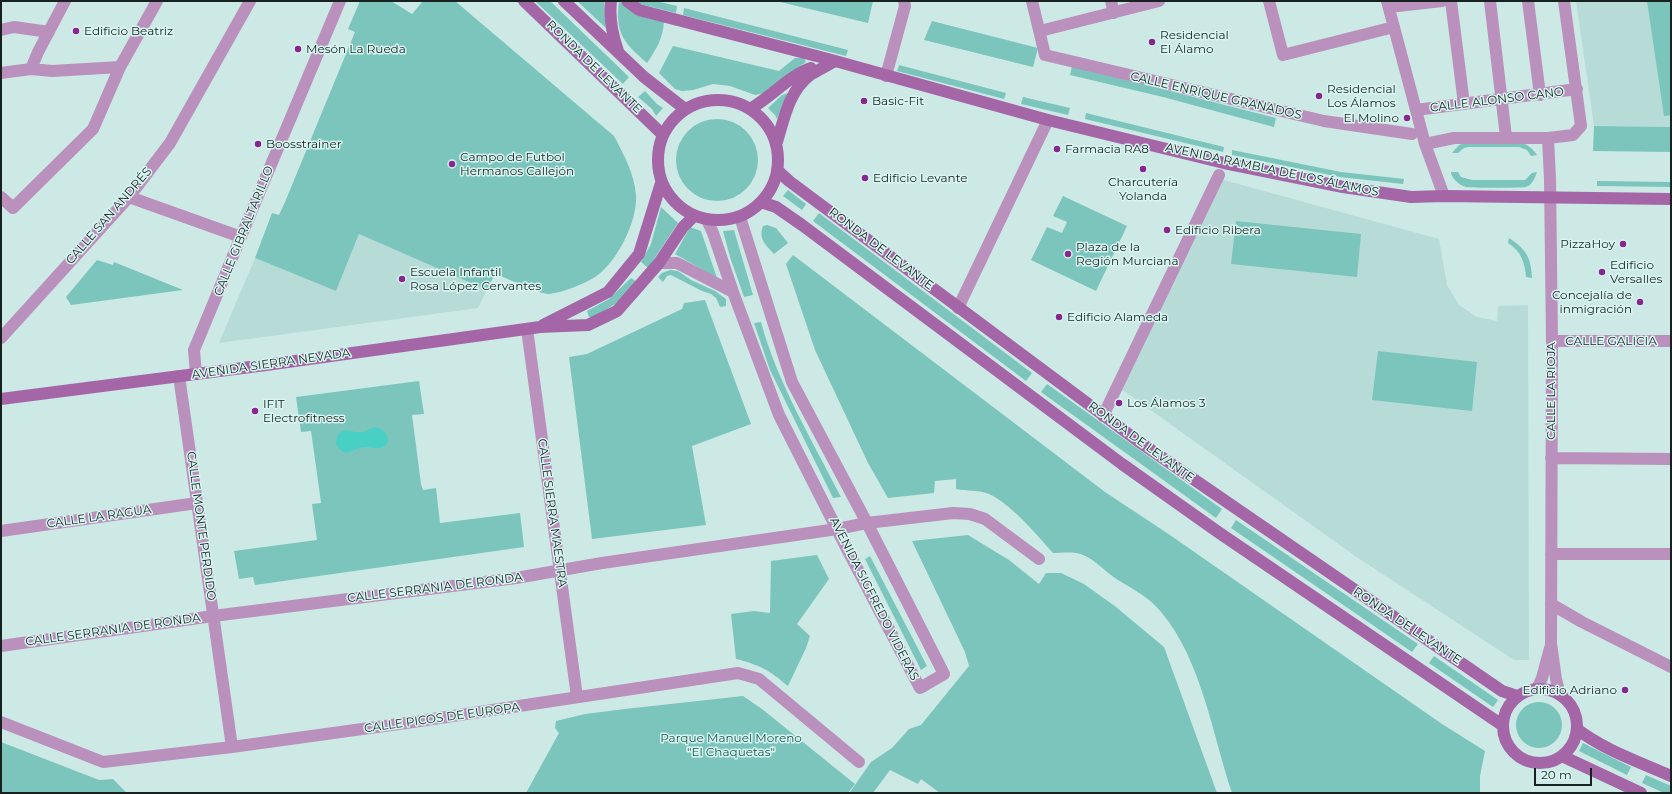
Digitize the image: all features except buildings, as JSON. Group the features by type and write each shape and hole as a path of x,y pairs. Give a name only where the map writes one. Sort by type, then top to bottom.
{"main road":[{"name":"RONDA DE LEVANTE","path":"524,1 663,135"},
{"path":"564,1 644,77 685,109"},
{"path":"611,1 609,13 612,34 620,54"},
{"name":"AVENIDA RAMBLA DE LOS ÁLAMOS","path":"627,1 639,10 835,61 1048,120 1224,163 1343,187 1411,197 1444,196 1671,199"},
{"path":"750,109 763,102 808,69 835,61"},
{"path":"776,145 783,121 795,90 810,76 835,61"},
{"path":"717,99 734,102 759,114 772,134 778,152 777,170 772,187 761,202 740,217 724,221 707,220 694,216 680,208 669,197 661,183 657,158 663,135 672,120 685,109 700,102 717,99"},
{"name":"RONDA DE LEVANTE","path":"777,170 789,181 1103,416 1221,499 1496,687 1502,691 1517,696"},
{"name":"AVENIDA SIERRA NEVADA","path":"540,327 608,292 639,254 661,183"},
{"path":"761,202 776,207 802,225 1147,482 1368,635 1502,725"},
{"name":"AVENIDA SIERRA NEVADA","path":"1,399 540,327 588,325 616,311 659,263 683,227 694,216"},
{"path":"1537,688 1548,689 1560,695 1573,708 1577,729 1575,738 1570,749 1562,756 1544,764 1531,763 1519,758 1510,749 1504,738 1502,725 1504,714 1509,704 1517,696 1526,691 1537,688"},
{"path":"1577,729 1603,745 1671,776"},
{"path":"1562,756 1641,793"}],"street":[{"path":"31,70 66,1"},
{"path":"1,196 13,208 93,129 120,67 157,1"},
{"name":"CALLE SAN ANDRÉS","path":"1,338 129,197 170,143 250,1"},
{"name":"CALLE GIBRALTARILLO","path":"196,374 194,350 340,1"},
{"path":"886,76 904,1"},
{"path":"1032,1 1040,31 1160,1"},
{"path":"1111,1 1114,13"},
{"path":"1269,1 1283,55 1394,27"},
{"path":"1442,1 1388,4 1425,144 1444,196"},
{"path":"1451,1 1464,104"},
{"path":"1490,1 1506,137"},
{"path":"1528,1 1540,95"},
{"path":"1425,144 1454,138 1548,138 1573,135 1581,126 1564,1"},
{"path":"1,30 14,27 49,32"},
{"name":"CALLE ENRIQUE GRANADOS","path":"1040,31 1045,55 1324,121 1412,134"},
{"path":"1,73 31,70 52,71 120,67"},
{"name":"CALLE ALONSO CANO","path":"1416,110 1577,89"},
{"path":"958,308 1048,120"},
{"name":"CALLE LA RIOJA","path":"1548,138 1552,341 1551,644 1560,695"},
{"path":"1103,416 1219,175"},
{"path":"129,197 241,238"},
{"name":"AVENIDA SIGFREDO VIDERAS","path":"707,220 713,233 773,402 920,688 944,674 867,523 792,382 740,217"},
{"path":"659,263 677,263 733,292"},
{"name":"CALLE SIERRA MAESTRA","path":"527,329 577,697"},
{"name":"CALLE GALICIA","path":"1552,341 1671,341"},
{"name":"CALLE MONTE PERDIDO","path":"179,376 232,747"},
{"path":"1551,458 1671,459"},
{"name":"CALLE LA RAGUA","path":"1,531 197,504"},
{"name":"CALLE SERRANIA DE RONDA","path":"1,646 213,616 560,571 610,562 837,529 867,523 953,513 970,514 985,519 1038,559"},
{"path":"1551,554 1671,554"},
{"path":"1551,604 1582,622 1671,667"},
{"name":"CALLE LA RIOJA","path":"1537,688 1542,678 1551,644"},
{"name":"CALLE PICOS DE EUROPA","path":"1,722 103,762 232,747 413,722 738,674 759,679 859,762"}],"shaded area":[{"path":"1576,1 1671,1 1671,127 1594,126"},
{"path":"1220,179 1439,239 1447,285 1459,305 1477,317 1497,321 1498,306 1528,305 1529,660 1514,660 1358,558 1121,389"},
{"name":"Escuela Infantil Rosa López Cervantes","path":"359,234 487,290 478,308 219,343 255,258 336,291"},
{"path":"375,427 382,430 388,439 385,446 381,448 366,447 350,452 343,452 336,444 337,437 342,431 363,432"}],"green space":[{"name":"Campo de Futbol Hermanos Callejón","path":"360,1 391,1 412,14 423,1 455,1 614,136 631,172 635,187 636,205 624,241 611,262 603,271 579,285 561,292 549,294 539,292 495,274 487,290 359,234 336,291 255,258 272,213 279,215 285,202 355,32 348,29"},
{"path":"535,1 550,1 629,77 623,84"},
{"path":"577,1 604,1 606,28"},
{"path":"619,1 623,5 664,22 658,44 647,63 632,49 622,36 618,21"},
{"path":"636,1 656,1 677,6 676,13 640,4"},
{"path":"776,1 873,1 868,23"},
{"path":"1647,1 1671,1 1671,115 1664,116"},
{"path":"684,8 848,50 846,56 683,15"},
{"path":"932,21 1038,48 1033,67 924,40"},
{"path":"673,46 779,71 795,58 804,58 806,62 783,78 766,93 755,95 730,86 713,84 693,90 682,91 675,89 659,73"},
{"path":"899,65 1006,93 1004,99 897,71"},
{"path":"1072,66 1276,118 1274,127 1163,97 1070,75"},
{"path":"645,91 657,104 663,108 656,116 652,109 638,97"},
{"path":"788,93 777,119 768,108 782,95"},
{"path":"1023,97 1070,108 1068,115 1021,104"},
{"path":"1086,113 1224,147 1223,152 1085,119"},
{"path":"717,119 733,122 746,131 755,144 758,160 755,176 746,189 733,198 717,201 701,198 688,189 679,176 676,160 679,144 688,131 701,122"},
{"path":"1594,126 1671,127 1671,152 1593,151"},
{"path":"1520,142 1530,147 1537,155 1531,156 1527,150 1519,147 1468,147 1464,148 1458,153 1452,153 1459,145 1465,143"},
{"path":"1232,150 1341,172 1404,179 1403,184 1340,177 1232,155"},
{"path":"1451,172 1458,172 1461,177 1472,180 1525,180 1532,173 1537,172 1532,183 1526,187 1476,188 1461,185 1452,177"},
{"path":"1597,181 1671,182 1671,187 1597,186"},
{"path":"788,190 806,204 802,210 783,196"},
{"path":"1063,196 1127,226 1096,291 1031,260 1047,227 1062,233 1067,222 1053,216"},
{"path":"661,207 678,223 648,268 641,262 651,244"},
{"path":"819,213 1032,373 1026,381 813,221"},
{"path":"1236,221 1361,234 1357,277 1231,264"},
{"path":"767,225 776,228 788,243 774,254 766,245 761,235 763,226"},
{"path":"690,227 701,231 717,278 675,254"},
{"path":"734,230 753,295 744,297 730,257 723,231"},
{"path":"1509,238 1520,246 1529,259 1532,278 1526,277 1522,258 1508,243"},
{"path":"793,255 1105,492 1167,533 1442,724 1485,751 1480,776 1480,793 1232,793 1212,723 1187,653 1176,632 1162,613 1152,603 1088,557 1068,552 1053,553 1023,520 1006,505 989,494 956,489 956,479 935,481 934,493 888,498 868,463 815,350 786,264"},
{"path":"97,260 113,265 114,262 183,290 71,305 66,297"},
{"path":"670,270 678,271 691,280 715,291 726,299 726,306 720,307 716,298 711,294 671,275 667,276 663,282 658,277 662,273"},
{"path":"631,278 637,282 615,304 594,317 589,317 587,311 609,299"},
{"path":"705,300 751,424 692,446 706,525 592,539 569,357 587,354 682,309 684,303"},
{"path":"761,322 776,367 796,411 841,497 833,498 770,370 754,323"},
{"path":"1378,351 1477,362 1472,411 1372,400"},
{"path":"419,381 424,414 412,415 421,484 423,490 436,488 440,523 520,513 524,547 255,585 253,577 239,579 234,551 317,540 312,504 321,503 311,431 301,432 296,397"},
{"path":"1047,384 1222,509 1216,518 1041,392"},
{"path":"1236,520 1418,644 1412,652 1231,528"},
{"path":"968,535 1009,560 1039,584 1046,573 1061,573 1084,584 1116,607 1164,647 1217,793 940,793 921,779 918,784 890,770 873,793 850,792 871,762 892,748 909,729 921,725 969,666 965,652 912,541"},
{"path":"817,555 829,579 797,624 810,636 788,686 764,669 736,659 731,614 754,611 770,613 771,561"},
{"path":"870,556 927,666 921,670 865,559"},
{"path":"1434,656 1498,700 1493,707 1429,663"},
{"name":"Parque Manuel Moreno \"El Chaquetas\"","path":"743,696 762,709 855,784 848,793 526,793 559,733 555,728 556,721 585,714"},
{"path":"1539,702 1552,706 1558,712 1562,725 1558,738 1552,744 1539,748 1526,744 1520,738 1516,725 1520,712 1526,706"},
{"path":"1,742 99,780 113,779 127,793 1,793"},
{"path":"1583,743 1631,767 1627,775 1579,751"},
{"path":"1646,775 1671,786 1671,793 1664,793 1642,783"}],"place":[{"name":"Edificio Beatriz","path":"76,31"},
{"name":"Residencial El Álamo","path":"1152,42"},
{"name":"Mesón La Rueda","path":"298,49"},
{"name":"Residencial Los Álamos","path":"1319,96"},
{"name":"Basic-Fit","path":"864,101"},
{"name":"El Molino","path":"1407,118"},
{"name":"Boosstrainer","path":"258,144"},
{"name":"Farmacia RA8","path":"1057,149"},
{"name":"Campo de Futbol Hermanos Callejón","path":"452,164"},
{"name":"Charcutería Yolanda","path":"1143,169"},
{"name":"Edificio Levante","path":"865,178"},
{"name":"Edificio Ribera","path":"1167,230"},
{"name":"PizzaHoy","path":"1623,244"},
{"name":"Plaza de la Región Murciana","path":"1068,254"},
{"name":"Edificio Versalles","path":"1602,272"},
{"name":"Escuela Infantil Rosa López Cervantes","path":"402,279"},
{"name":"Concejalía de inmigración","path":"1640,302"},
{"name":"Edificio Alameda","path":"1059,317"},
{"name":"Los Álamos 3","path":"1119,403"},
{"name":"IFIT Electrofitness","path":"255,411"},
{"name":"Edificio Adriano","path":"1625,690"}]}
